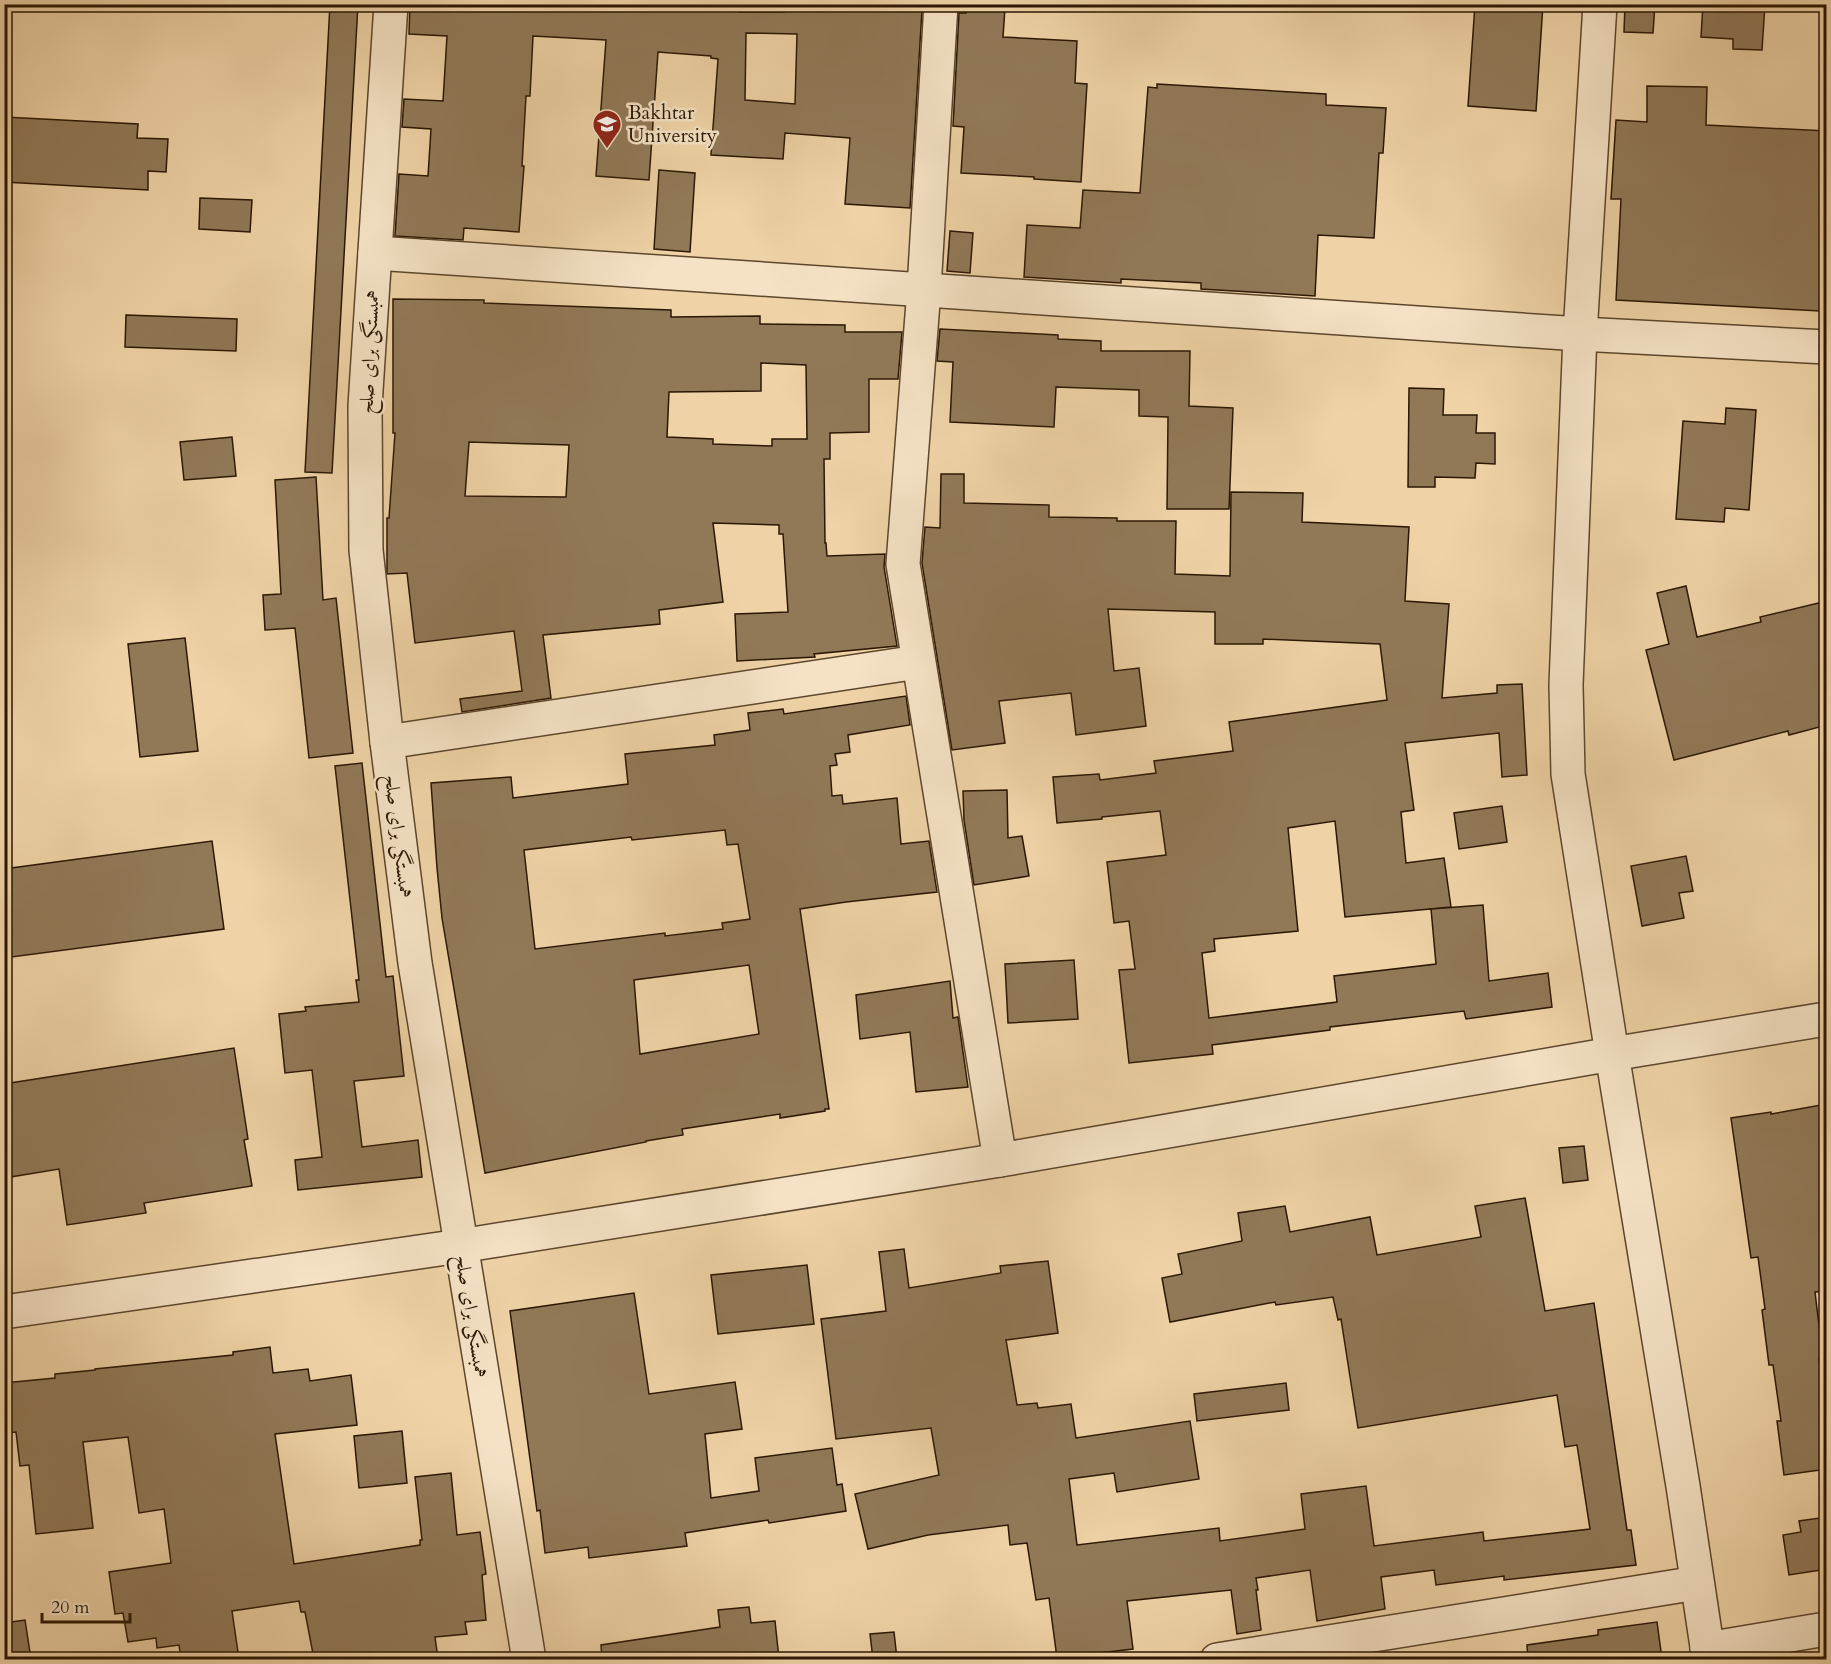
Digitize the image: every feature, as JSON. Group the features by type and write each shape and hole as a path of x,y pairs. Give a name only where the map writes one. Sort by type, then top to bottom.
{"street":[{"name":"همبستگی برای صلح","path":"391,4 365,406 366,550 415,963 529,1659"},
{"path":"941,4 924,289 903,564 1000,1160"},
{"path":"1600,4 1580,334 1566,685 1568,774 1708,1654 1827,1629"},
{"path":"375,253 1580,334 1827,346"},
{"path":"387,742 918,662"},
{"path":"4,1312 460,1246 1000,1160 1827,1019"},
{"path":"1217,1659 1697,1583"}],"building":[{"path":"330,4 358,4 332,473 305,472"},
{"path":"410,4 710,4 739,5 739,12 784,12 784,4 901,4 901,9 922,10 910,208 845,204 850,138 785,133 783,159 711,155 718,59 711,58 711,56 658,52 649,180 596,176 606,40 533,36 530,96 526,96 519,232 464,228 463,240 395,236 399,174 428,176 431,129 402,127 404,99 443,101 447,36 409,34","holes":["746,33 797,34 795,104 745,100"]},
{"path":"1475,4 1543,4 1536,111 1468,106"},
{"path":"1625,4 1655,4 1653,33 1624,32"},
{"path":"1703,4 1765,4 1762,50 1733,49 1733,39 1701,37"},
{"path":"966,6 1005,8 1003,37 1077,41 1075,83 1087,84 1081,182 961,173 964,127 953,126 959,13 966,13"},
{"path":"1157,84 1326,94 1326,105 1386,108 1383,153 1379,153 1374,238 1318,235 1315,296 1201,289 1201,283 1121,279 1121,283 1024,277 1027,225 1080,228 1083,190 1140,193 1148,87 1157,88"},
{"path":"1647,86 1707,87 1706,125 1827,131 1827,211 1820,311 1616,300 1621,199 1611,199 1616,120 1647,122"},
{"path":"4,117 138,124 137,138 168,139 166,172 148,171 148,190 4,182"},
{"path":"659,170 695,173 690,252 654,249"},
{"path":"200,198 252,200 250,232 199,229"},
{"path":"950,231 973,233 970,273 947,271"},
{"path":"393,299 484,300 484,303 671,310 671,317 760,316 760,324 845,325 845,332 902,332 898,379 869,379 869,432 830,433 830,459 824,459 827,556 885,554 884,567 897,646 814,654 815,657 737,661 735,614 788,612 783,534 779,534 779,525 713,523 723,602 659,610 660,624 543,635 551,698 462,712 460,699 522,691 514,631 415,643 407,573 387,574 387,518 389,518 395,433 393,433","holes":["761,363 806,365 807,439 772,439 772,446 713,444 713,439 667,437 669,392 761,391","469,442 569,445 566,497 465,496"]},
{"path":"126,315 237,319 236,351 125,347"},
{"path":"940,329 1058,335 1058,339 1101,341 1101,351 1190,351 1189,406 1233,408 1229,509 1167,509 1168,417 1139,416 1139,390 1056,387 1054,427 950,422 953,362 937,361"},
{"path":"1409,388 1444,389 1443,415 1477,415 1476,433 1495,433 1495,464 1476,463 1475,478 1435,477 1435,487 1408,487"},
{"path":"1726,408 1756,410 1749,510 1725,508 1724,522 1676,519 1683,421 1725,424"},
{"path":"232,437 236,476 184,480 180,442"},
{"path":"941,474 964,474 964,503 1049,505 1049,517 1117,518 1117,521 1176,521 1175,574 1230,576 1231,492 1303,493 1302,522 1409,527 1405,601 1449,604 1442,698 1497,693 1497,685 1522,684 1527,775 1502,777 1499,733 1405,743 1414,810 1401,812 1406,863 1444,858 1451,907 1345,917 1335,821 1288,828 1298,931 1214,939 1215,951 1202,953 1209,1018 1337,1002 1334,976 1436,964 1431,909 1483,905 1489,981 1548,973 1552,1007 1466,1019 1464,1011 1330,1027 1330,1030 1212,1045 1213,1054 1129,1063 1119,970 1135,969 1129,921 1114,923 1107,862 1166,855 1160,811 1057,823 1053,777 1099,774 1100,780 1156,773 1154,761 1233,751 1229,722 1387,700 1380,644 1263,639 1263,644 1215,644 1215,612 1108,609 1114,671 1139,668 1146,726 1076,735 1071,693 999,701 1005,743 952,750 922,563 925,527 940,528"},
{"path":"316,477 323,600 336,598 353,753 309,758 295,628 265,630 263,595 281,594 275,480"},
{"path":"1686,586 1697,637 1761,622 1760,617 1827,601 1827,725 1789,735 1788,731 1674,760 1646,650 1669,644 1657,593"},
{"path":"185,638 198,751 140,757 128,644"},
{"path":"906,696 910,725 848,735 850,752 835,754 837,765 830,766 832,796 842,795 843,804 897,798 901,844 929,841 937,892 800,909 829,1109 780,1118 780,1114 682,1129 683,1135 485,1173 442,918 431,783 511,777 513,798 628,784 625,754 715,745 714,735 750,730 748,713 783,709 784,714","holes":["725,830 727,845 738,844 750,919 722,923 723,929 665,936 665,933 535,949 524,850 631,837 632,840","749,965 759,1034 640,1054 634,980"]},
{"path":"362,763 386,977 393,976 404,1076 354,1081 362,1147 418,1140 422,1177 298,1190 295,1160 322,1157 312,1070 285,1073 279,1014 306,1011 305,1007 359,1002 356,980 359,980 335,766"},
{"path":"1007,790 1008,838 1022,836 1029,876 974,885 964,820 963,791"},
{"path":"1502,806 1507,842 1459,849 1454,813"},
{"path":"212,841 224,929 4,958 4,869"},
{"path":"1686,856 1693,891 1679,893 1684,918 1642,926 1631,866"},
{"path":"1074,960 1078,1019 1008,1023 1005,964"},
{"path":"950,981 953,1018 958,1017 968,1087 916,1092 910,1032 860,1039 856,995"},
{"path":"234,1048 248,1139 244,1140 252,1186 144,1203 146,1213 67,1225 59,1169 4,1178 4,1084"},
{"path":"1827,1104 1827,1291 1815,1292 1823,1359 1819,1359 1827,1413 1827,1469 1784,1475 1777,1421 1781,1421 1773,1365 1769,1365 1758,1257 1751,1258 1731,1118 1771,1112 1771,1114"},
{"path":"1584,1146 1588,1180 1563,1183 1559,1148"},
{"path":"1525,1198 1545,1311 1594,1303 1627,1530 1631,1530 1636,1565 1504,1580 1504,1576 1436,1585 1434,1570 1381,1577 1385,1609 1317,1621 1310,1570 1256,1578 1261,1630 1237,1634 1231,1590 1127,1601 1133,1649 1057,1658 1049,1598 1036,1600 1027,1543 1010,1545 1008,1525 928,1535 868,1549 855,1494 939,1475 931,1428 836,1439 821,1319 886,1311 879,1252 904,1249 909,1288 1001,1273 1000,1266 1048,1261 1058,1333 1006,1340 1017,1405 1037,1403 1038,1408 1071,1404 1076,1438 1190,1421 1199,1479 1117,1492 1114,1473 1069,1479 1077,1545 1219,1528 1220,1541 1305,1529 1301,1494 1366,1486 1374,1546 1483,1532 1484,1541 1590,1529 1577,1445 1565,1447 1557,1395 1358,1428 1341,1319 1338,1320 1333,1297 1276,1305 1275,1302 1170,1322 1162,1278 1182,1274 1178,1254 1242,1241 1238,1213 1285,1206 1290,1232 1370,1217 1377,1255 1481,1237 1475,1206"},
{"path":"807,1265 814,1324 718,1334 711,1275"},
{"path":"634,1293 649,1394 735,1382 742,1429 705,1434 711,1498 759,1491 755,1458 832,1448 837,1485 842,1484 846,1511 685,1533 687,1546 589,1558 588,1547 545,1553 540,1510 537,1511 510,1311"},
{"path":"270,1347 273,1373 308,1369 310,1381 351,1375 357,1425 275,1434 294,1564 420,1545 420,1540 422,1540 415,1477 451,1473 457,1535 480,1532 486,1574 482,1575 486,1620 465,1622 467,1634 435,1637 438,1659 314,1659 305,1612 301,1612 299,1601 232,1611 239,1659 181,1659 179,1645 157,1648 156,1638 128,1642 123,1613 115,1614 109,1572 171,1563 164,1509 139,1513 128,1437 83,1442 93,1528 36,1534 29,1465 20,1466 16,1432 7,1433 4,1383 55,1378 55,1374 95,1369 233,1355 233,1352"},
{"path":"1286,1383 1289,1410 1197,1421 1194,1394"},
{"path":"402,1431 407,1483 359,1488 354,1436"},
{"path":"1827,1517 1827,1569 1789,1575 1783,1535 1801,1532 1799,1521"},
{"path":"749,1607 751,1623 775,1621 779,1659 602,1659 601,1645 720,1627 718,1610"},
{"path":"25,1620 31,1659 4,1659 4,1623"},
{"path":"1657,1622 1662,1659 1528,1659 1527,1645 1598,1635 1598,1630"},
{"path":"894,1632 897,1659 873,1659 870,1634"}],"place":[{"name":"Bakhtar University","path":"607,150"}]}
